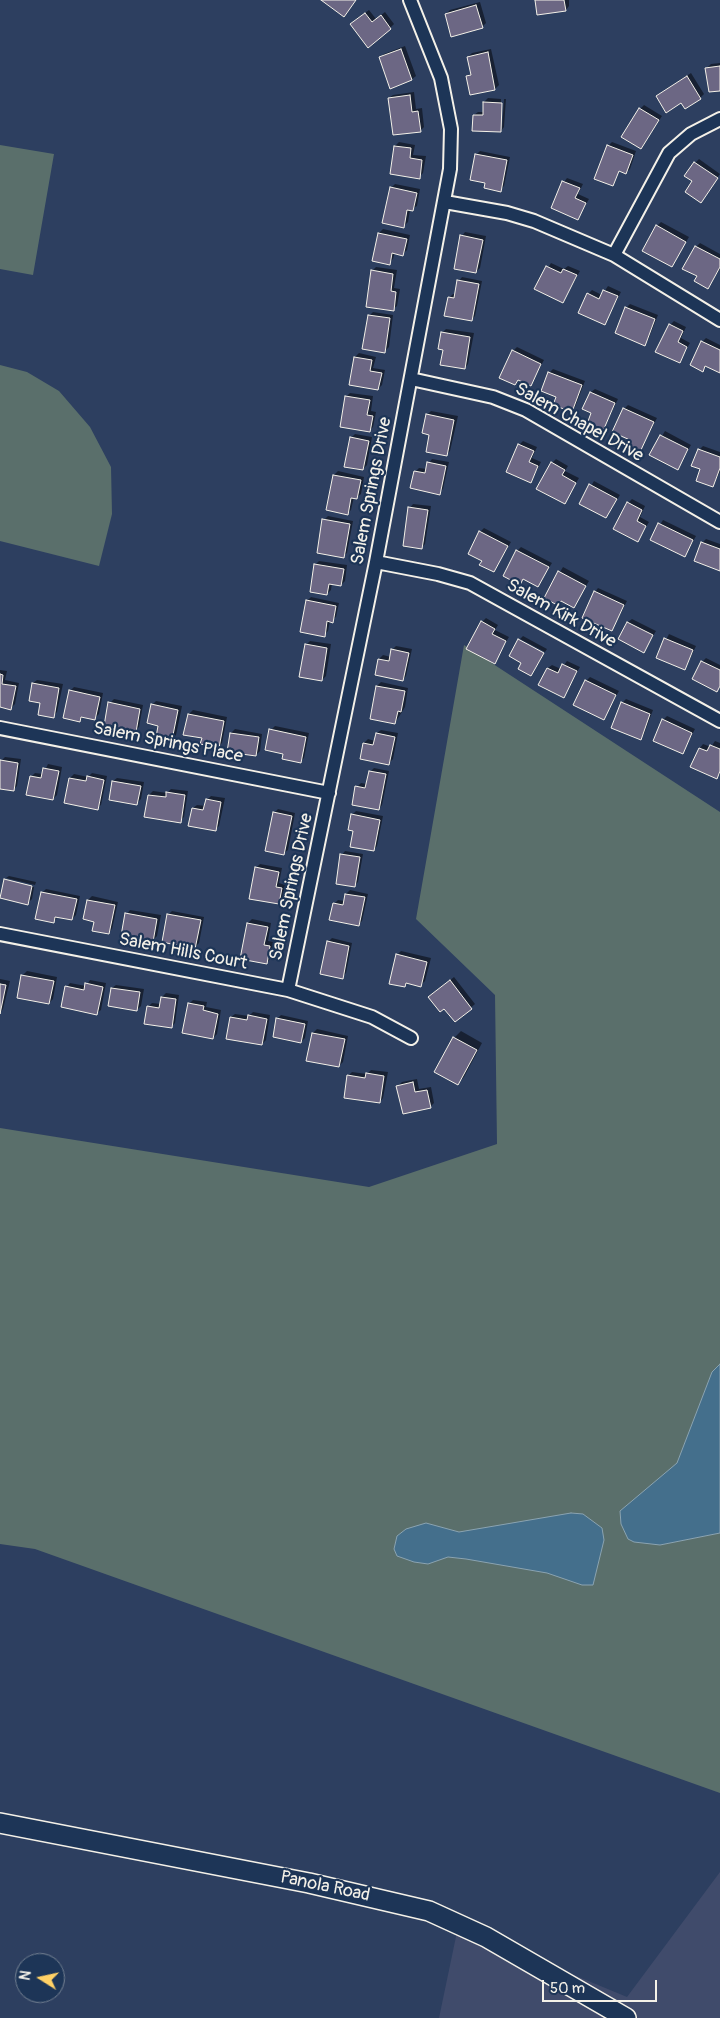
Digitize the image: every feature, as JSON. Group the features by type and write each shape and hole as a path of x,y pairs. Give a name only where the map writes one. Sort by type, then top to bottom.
{"main road":[{"name":"Panola Road","path":"0,1822 309,1883 428,1911 486,1937 626,2018"}],"street":[{"name":"Salem Springs Drive","path":"288,990 376,562 445,202 452,129 440,78 410,0"},
{"path":"614,255 669,153 691,134 720,119"},
{"path":"445,202 534,221 614,255 720,320"},
{"name":"Salem Chapel Drive","path":"411,379 493,397 526,410 720,522"},
{"name":"Salem Kirk Drive","path":"376,562 438,574 470,583 720,721"},
{"name":"Salem Springs Place","path":"0,728 329,792"},
{"name":"Salem Hills Court","path":"0,934 288,990 372,1017 410,1038"}],"shaded area":[{"path":"720,1364 720,1533 660,1545 634,1542 628,1539 621,1524 620,1511 677,1463 712,1372"},
{"path":"571,1513 583,1514 602,1528 604,1540 593,1585 582,1585 547,1573 466,1559 448,1557 428,1564 414,1562 397,1556 394,1549 397,1536 406,1529 426,1523 459,1532"},
{"path":"720,1872 720,2018 439,2018 458,1927 627,1997"}],"green space":[{"path":"0,145 54,154 33,275 0,269"},
{"path":"0,365 27,372 59,391 90,427 111,467 112,514 99,566 0,541"},
{"path":"464,645 720,812 720,1793 35,1549 0,1544 0,1128 369,1187 497,1144 495,995 416,919"}],"building":[{"path":"321,0 356,0 344,17"},
{"path":"535,0 564,0 566,11 537,15"},
{"path":"476,5 483,28 451,37 445,14"},
{"path":"365,13 372,22 381,15 391,29 368,48 350,24"},
{"path":"401,49 412,80 390,89 379,57"},
{"path":"488,52 495,90 470,95 466,76 471,75 467,57"},
{"path":"720,66 720,91 709,92 705,68"},
{"path":"687,76 701,99 685,109 681,103 666,113 656,96"},
{"path":"410,95 412,112 418,111 421,132 393,135 388,98"},
{"path":"483,102 502,103 501,132 472,131 473,115 483,115"},
{"path":"639,108 659,120 641,149 621,137"},
{"path":"607,145 633,155 626,174 619,171 613,186 594,179"},
{"path":"394,146 411,148 410,158 422,160 420,179 390,174"},
{"path":"475,154 507,160 501,192 484,188 485,183 470,180"},
{"path":"694,162 718,178 701,203 685,192 692,181 684,176"},
{"path":"562,181 580,188 575,198 586,203 578,220 551,208"},
{"path":"390,187 417,193 413,211 407,210 404,228 382,223"},
{"path":"656,225 686,242 672,267 642,251"},
{"path":"378,233 407,239 403,256 392,253 390,265 372,261"},
{"path":"460,235 483,240 476,273 454,269"},
{"path":"695,246 720,259 720,267 708,289 694,281 697,276 682,269"},
{"path":"546,266 561,273 563,269 577,275 563,303 534,289"},
{"path":"371,270 393,274 391,291 396,292 394,311 366,307"},
{"path":"457,280 479,284 472,321 444,316 448,297 454,298"},
{"path":"603,290 618,296 605,325 578,313 587,293 599,299"},
{"path":"625,307 655,319 645,346 615,333"},
{"path":"368,315 390,318 385,353 362,349"},
{"path":"669,324 683,331 678,342 687,347 680,363 655,352"},
{"path":"441,332 470,337 465,369 440,365 443,350 438,349"},
{"path":"701,341 720,350 720,373 705,366 703,372 690,365"},
{"path":"512,350 541,364 531,386 518,380 515,385 499,378"},
{"path":"354,357 372,360 370,371 382,373 378,390 349,385"},
{"path":"548,372 582,385 572,412 553,405 556,397 541,391"},
{"path":"590,392 615,403 603,431 587,424 591,413 582,409"},
{"path":"345,396 370,400 367,415 373,416 370,432 340,427"},
{"path":"623,408 654,422 640,452 627,446 630,440 612,432"},
{"path":"426,414 454,420 447,456 426,452 429,435 422,433"},
{"path":"660,435 688,449 678,470 649,455"},
{"path":"350,437 369,441 363,470 344,467"},
{"path":"518,444 534,451 529,462 538,466 531,483 506,472"},
{"path":"698,449 720,457 720,468 713,487 696,481 700,469 691,466"},
{"path":"427,462 446,466 440,495 410,488 414,471 425,473"},
{"path":"551,462 565,470 562,475 576,483 565,504 536,489"},
{"path":"333,475 361,480 357,499 351,498 348,515 326,510"},
{"path":"589,484 617,499 606,518 579,504"},
{"path":"627,502 642,510 637,521 646,526 638,542 613,529"},
{"path":"408,507 428,510 422,549 403,546"},
{"path":"322,519 350,524 344,558 317,553"},
{"path":"658,523 693,540 685,557 650,540"},
{"path":"479,531 508,546 494,572 479,565 482,561 468,554"},
{"path":"701,542 720,549 720,571 694,561"},
{"path":"516,550 549,567 538,587 523,579 520,585 503,576"},
{"path":"314,564 344,569 341,586 329,584 327,595 310,592"},
{"path":"558,571 586,586 574,608 561,601 559,606 544,598"},
{"path":"594,591 624,605 612,631 582,618"},
{"path":"306,600 336,606 333,623 327,621 325,637 300,632"},
{"path":"481,621 495,629 492,634 506,641 495,664 466,649"},
{"path":"627,622 653,635 644,653 618,639"},
{"path":"664,638 693,650 685,670 656,658"},
{"path":"518,639 544,653 531,676 518,669 521,663 509,656"},
{"path":"305,644 327,648 322,681 299,677"},
{"path":"391,649 409,653 403,681 375,675 378,659 389,661"},
{"path":"701,661 720,670 720,686 717,692 692,679"},
{"path":"562,664 577,671 564,698 538,685 547,668 558,673"},
{"path":"0,674 3,675 2,684 16,686 11,710 0,707"},
{"path":"585,680 616,695 604,720 573,705"},
{"path":"32,683 59,688 54,718 38,715 40,703 29,701"},
{"path":"376,686 405,691 401,712 398,711 395,724 370,719"},
{"path":"69,690 100,697 95,720 81,717 80,722 63,718"},
{"path":"108,702 140,709 136,732 104,726"},
{"path":"621,702 650,714 641,740 611,728"},
{"path":"151,704 178,710 172,740 156,737 158,726 147,723"},
{"path":"188,714 224,721 219,748 200,744 202,738 183,735"},
{"path":"662,719 692,733 683,754 653,741"},
{"path":"269,729 306,737 301,763 282,759 283,754 265,750"},
{"path":"230,733 259,737 256,756 227,752"},
{"path":"376,733 395,737 389,765 360,759 363,743 373,745"},
{"path":"710,745 720,749 720,771 717,779 690,767 699,748 707,751"},
{"path":"0,760 18,763 14,791 0,789"},
{"path":"43,768 59,771 53,800 26,795 30,776 41,778"},
{"path":"369,771 386,774 379,810 352,805 355,786 365,788"},
{"path":"87,776 104,780 98,810 64,803 69,778 86,781"},
{"path":"112,781 141,786 137,805 109,800"},
{"path":"166,792 185,795 181,823 144,817 148,795 166,797"},
{"path":"206,799 221,802 216,831 188,826 192,808 203,810"},
{"path":"273,812 292,816 284,855 265,851"},
{"path":"351,814 380,820 374,851 350,847 353,831 348,830"},
{"path":"340,854 360,857 355,887 336,884"},
{"path":"255,867 279,872 276,887 282,888 279,904 249,899"},
{"path":"4,879 32,886 28,905 0,898"},
{"path":"41,892 77,899 72,920 55,917 54,923 35,919"},
{"path":"345,894 365,897 359,926 329,920 333,903 343,905"},
{"path":"87,900 115,905 109,934 92,931 94,922 83,919"},
{"path":"125,913 157,919 153,942 121,936"},
{"path":"167,914 201,920 195,949 162,942"},
{"path":"247,923 268,927 264,945 270,946 267,964 240,959"},
{"path":"327,941 349,946 343,979 320,974"},
{"path":"396,954 427,962 421,987 406,983 405,987 389,984"},
{"path":"21,975 54,981 49,1004 17,998"},
{"path":"450,980 472,1009 455,1022 444,1009 440,1012 428,997"},
{"path":"85,983 103,987 97,1015 61,1007 65,986 84,990"},
{"path":"0,984 6,985 0,1014"},
{"path":"111,988 140,992 137,1011 108,1006"},
{"path":"161,997 176,999 172,1028 144,1024 147,1006 159,1008"},
{"path":"188,1003 204,1006 203,1010 218,1014 213,1039 182,1033"},
{"path":"248,1015 267,1019 262,1045 226,1039 230,1017 247,1020"},
{"path":"276,1018 305,1024 301,1043 273,1037"},
{"path":"312,1033 345,1039 339,1067 306,1061"},
{"path":"453,1037 477,1050 458,1085 434,1072"},
{"path":"366,1073 384,1076 380,1103 344,1098 347,1075 365,1078"},
{"path":"413,1082 415,1092 427,1090 431,1108 403,1114 396,1086"}]}
